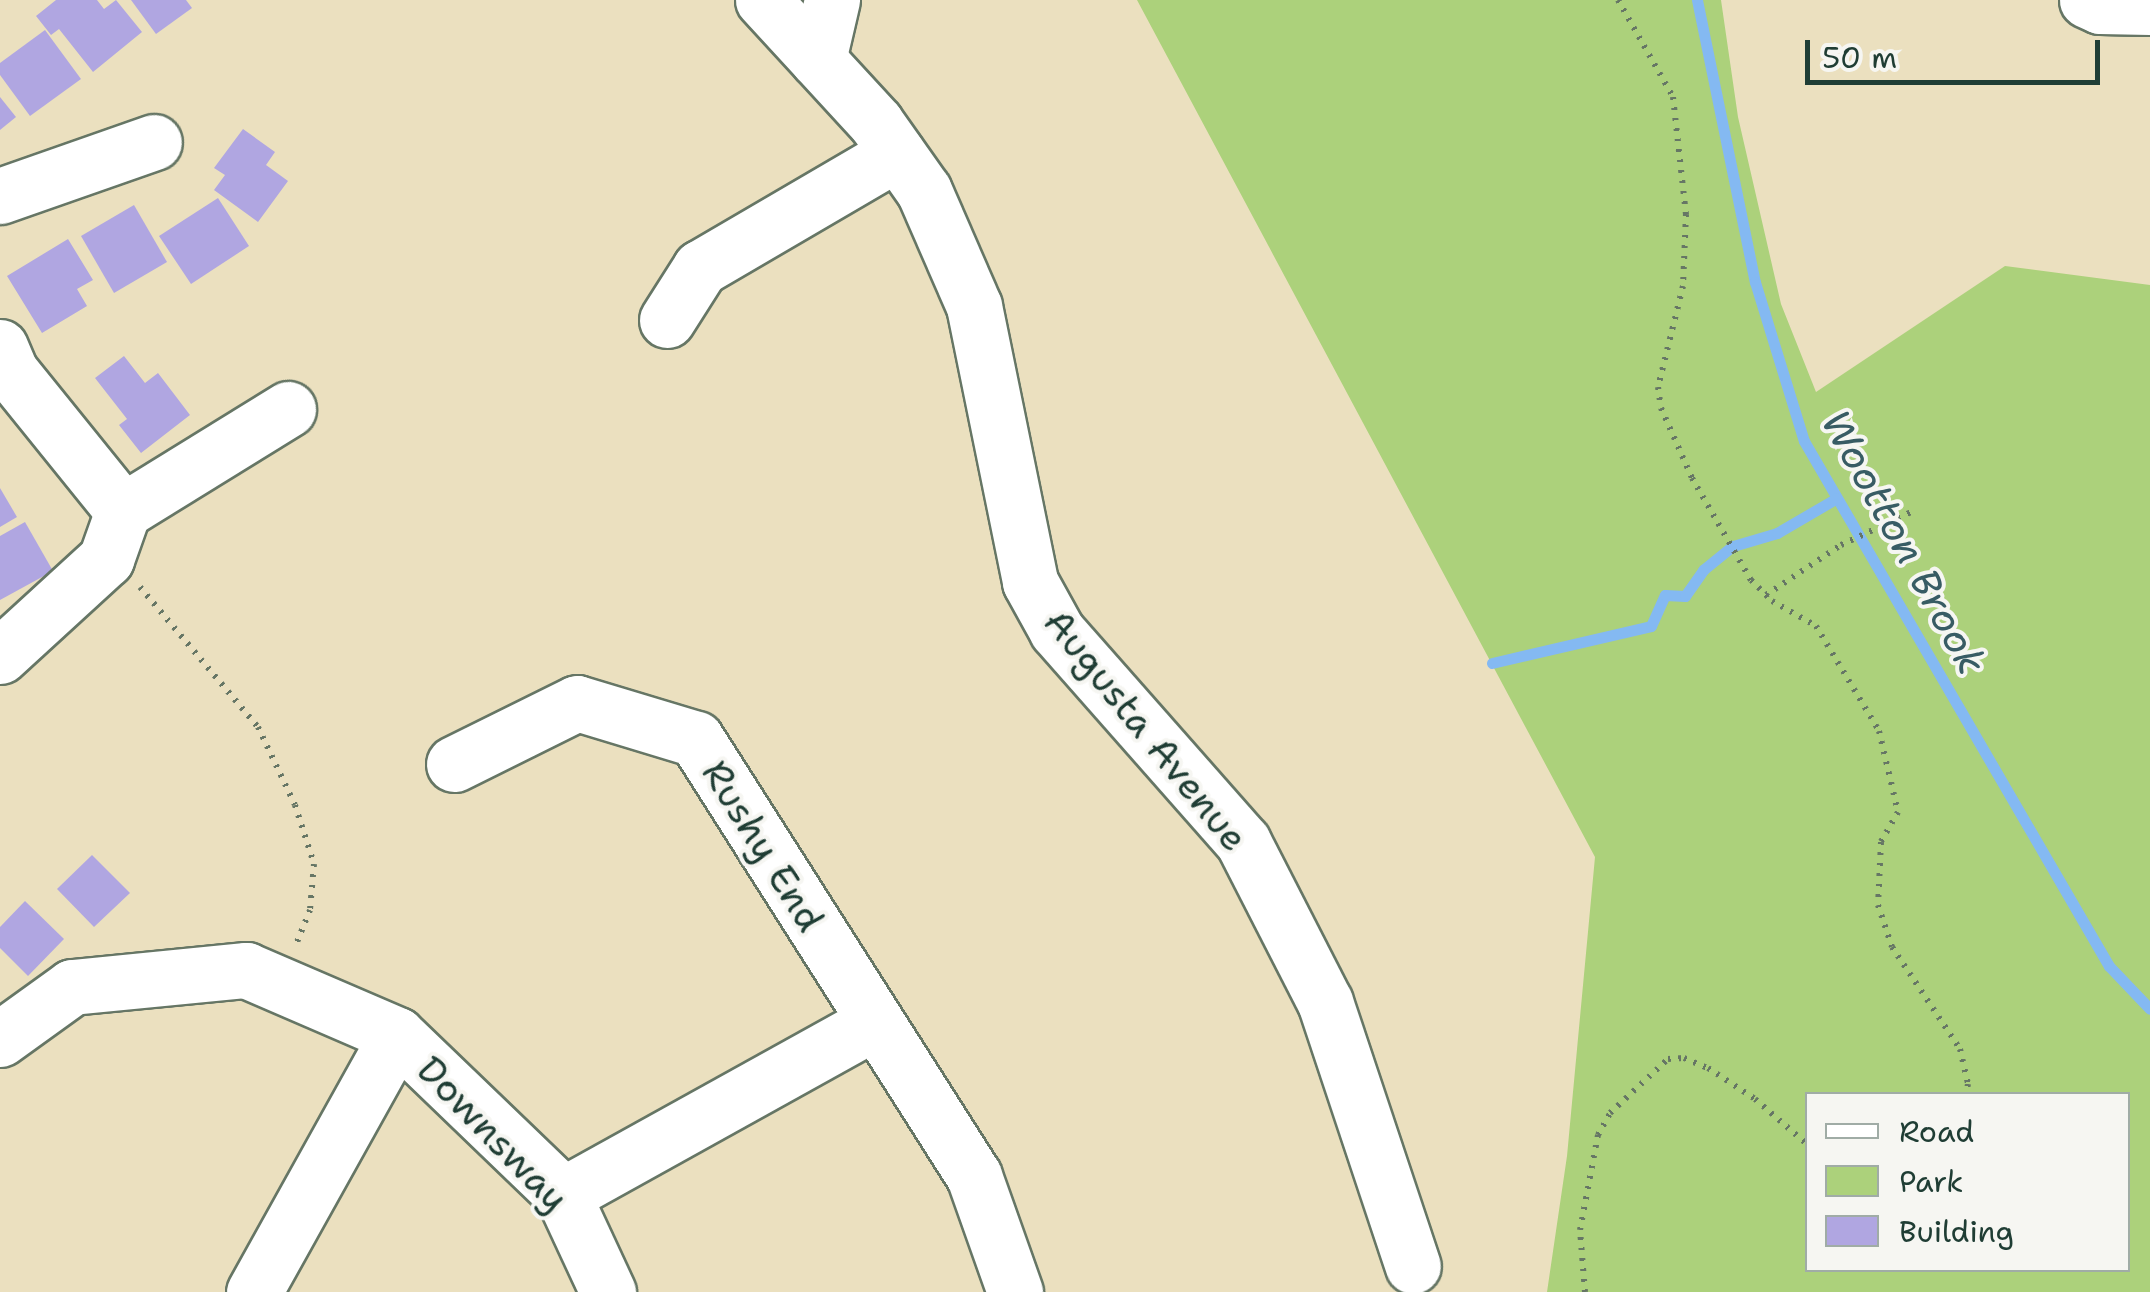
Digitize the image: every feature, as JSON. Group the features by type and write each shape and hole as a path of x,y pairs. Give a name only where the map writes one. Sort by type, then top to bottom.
{"street":[{"name":"Augusta Avenue","path":"763,0 897,153 924,191 974,306 1030,582 1057,631 1243,842 1325,1002 1412,1266"},
{"path":"818,60 832,0"},
{"path":"2088,0 2100,6 2150,7"},
{"path":"0,196 154,142"},
{"path":"667,320 700,268 897,153"},
{"path":"0,346 10,371 115,535"},
{"path":"0,656 115,535 288,409"},
{"name":"Rushy End","path":"454,764 577,703 696,739 873,1023 974,1176 1016,1292"},
{"name":"Downsway","path":"0,1039 72,988 246,970 398,1035 563,1196 608,1292"},
{"path":"563,1196 873,1023"},
{"name":"Downsway","path":"254,1292 398,1035"}],"path":[{"path":"1618,0 1674,97 1686,214 1683,286 1658,387 1661,408 1692,478 1752,580 1766,596 1816,626 1879,731 1898,812 1881,842 1878,906 1892,947 1960,1049 1966,1092"},
{"path":"1766,596 1841,544 1911,512"},
{"path":"115,535 183,642 258,727 295,805 314,864 310,910 279,985"},
{"path":"1584,1292 1580,1230 1598,1135 1610,1114 1668,1059 1684,1058 1708,1068 1755,1099 1805,1142"}],"green space":[{"path":"1137,0 1721,0 1738,117 1781,304 1816,392 2005,266 2150,285 2150,1292 1547,1292 1567,1156 1595,857"}],"building":[{"path":"56,0 97,0 104,9 116,0 142,32 93,72 59,29 51,35 36,16"},
{"path":"131,0 186,0 192,8 156,34"},
{"path":"45,30 81,79 30,116 0,75 0,63"},
{"path":"0,97 16,117 0,130"},
{"path":"243,129 275,152 266,165 288,181 258,222 214,190 225,175 214,168"},
{"path":"218,198 249,246 191,284 159,236"},
{"path":"134,205 167,262 114,293 81,236"},
{"path":"68,239 93,280 77,289 87,306 42,333 7,276"},
{"path":"124,356 145,383 158,373 190,415 141,453 119,425 127,419 95,378"},
{"path":"0,488 17,517 0,527"},
{"path":"25,522 53,571 0,600 0,536"},
{"path":"92,855 130,893 94,927 57,889"},
{"path":"25,901 64,939 28,976 0,948 0,927"}],"waterway":[{"name":"Wootton Brook","path":"1697,0 1755,282 1804,441 2109,966 2150,1009"},
{"path":"1492,663 1651,626 1665,595 1685,596 1703,570 1733,546 1777,533 1837,498"}]}
